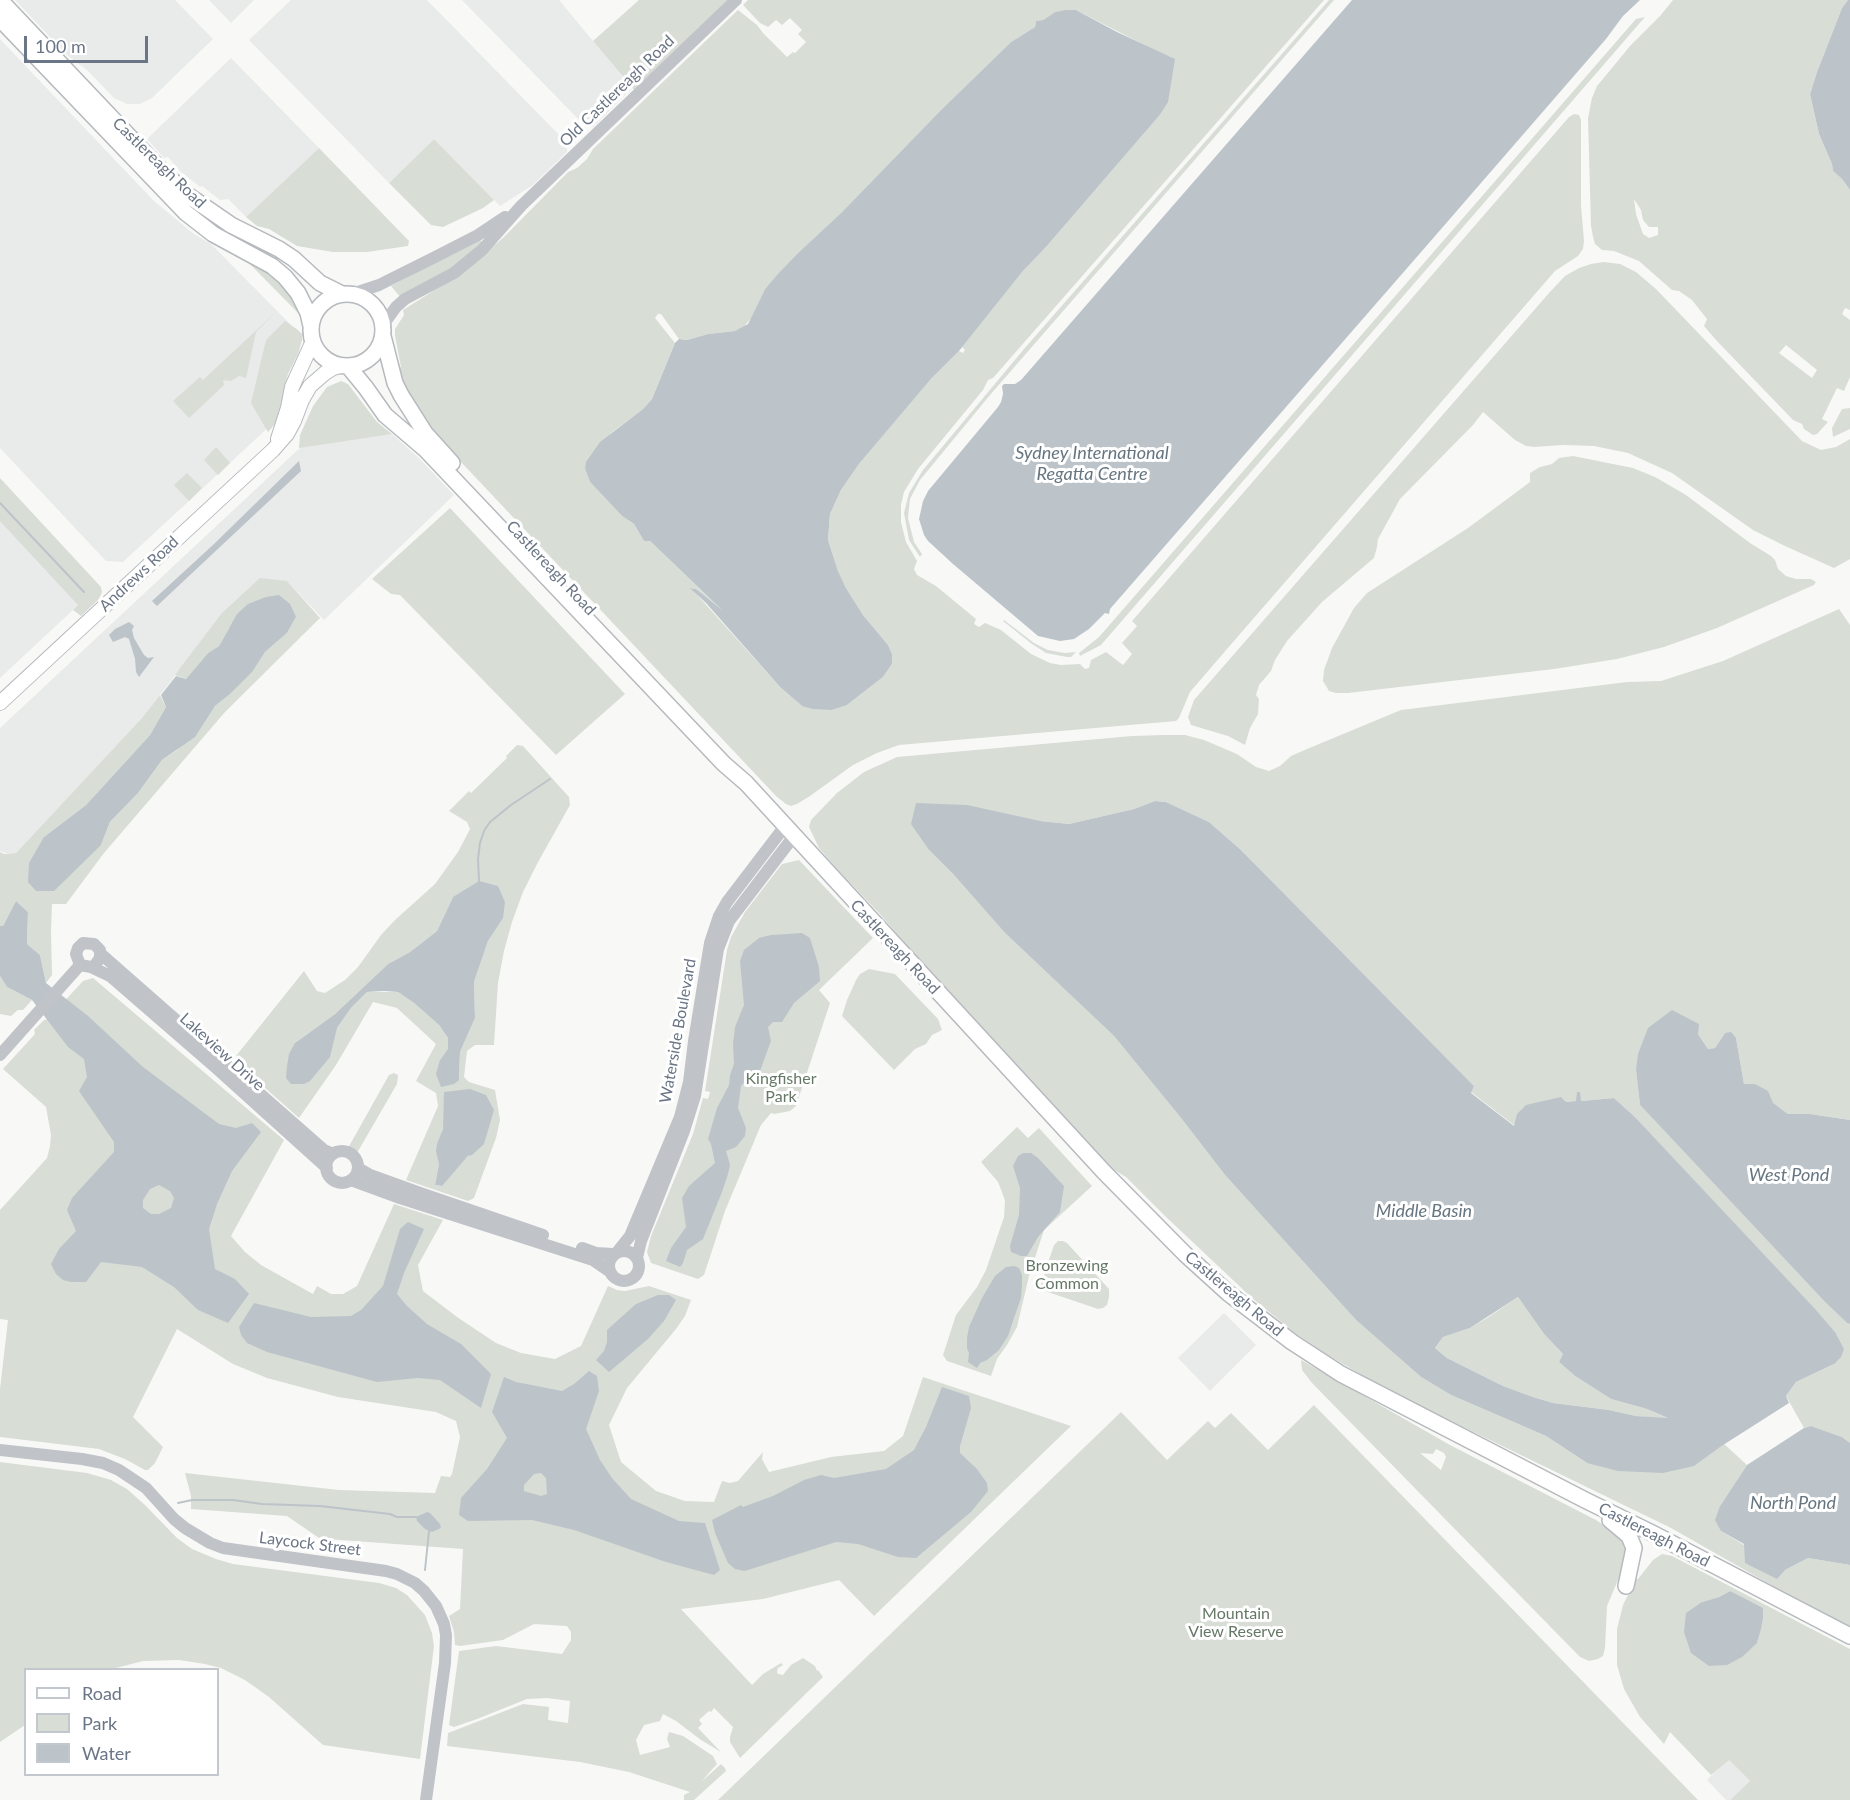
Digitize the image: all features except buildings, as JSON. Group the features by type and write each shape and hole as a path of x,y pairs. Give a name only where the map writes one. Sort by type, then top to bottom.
{"main road":[{"name":"Castlereagh Road","path":"0,0 161,170 189,196 231,225 279,249 294,259 320,283 347,294"},
{"name":"Castlereagh Road","path":"0,19 186,213 213,234 272,266 285,277 298,293 308,313 311,326"},
{"path":"347,294 360,296 373,304 381,317 383,331 374,354 367,360 344,366 327,360 321,355 313,341 311,326 321,305 331,298 347,294"},
{"name":"Castlereagh Road","path":"383,331 395,383 425,434 730,757 746,783"},
{"name":"Andrews Road","path":"277,444 292,387 313,341"},
{"name":"Castlereagh Road","path":"344,366 366,388 385,415 426,450 708,747 746,783 1104,1172 1185,1254 1228,1293 1292,1342 1341,1374 1850,1636"},
{"name":"Andrews Road","path":"0,703 273,450 294,422 310,386 333,368 344,366"},
{"path":"1585,1500 1625,1531 1633,1541 1633,1555 1626,1586"}],"street":[{"name":"Old Castlereagh Road","path":"383,331 396,307 405,299 437,283 482,250 521,206 736,0"},
{"name":"Old Castlereagh Road","path":"347,294 379,285 437,256 478,235 521,206"},
{"name":"Waterside Boulevard","path":"615,1253 630,1236 680,1117 689,1082 711,941 719,916 727,902 790,831"},
{"name":"Waterside Boulevard","path":"637,1258 640,1240 684,1131 695,1096 718,949 729,921 790,831"},
{"path":"0,1055 63,984 86,966 98,962 100,954 94,944 83,943 78,948 76,954 86,966"},
{"name":"Lakeview Drive","path":"100,954 324,1150 333,1154"},
{"name":"Lakeview Drive","path":"86,966 103,971 126,990 327,1168"},
{"path":"342,1151 352,1154 358,1163 355,1177 345,1182 334,1180 327,1168 327,1163 333,1154 342,1151"},
{"path":"358,1168 416,1197"},
{"path":"351,1180 416,1197 593,1260 618,1280 632,1279 638,1272 639,1262 630,1251 596,1252 445,1207"},
{"path":"609,1271 608,1262 615,1253"},
{"name":"Laycock Street","path":"0,1450 82,1459 103,1463 119,1470 146,1488 185,1528 203,1540 223,1548 386,1571 406,1578 420,1587 430,1597 444,1624 446,1646 426,1800"}],"shaded area":[{"path":"15,0 175,0 213,39 152,98 140,104 127,104 114,98 88,71 67,55"},
{"path":"209,0 254,0 231,23"},
{"path":"291,0 427,0 567,143 567,152 533,185 500,206 434,139 389,183 249,40"},
{"path":"462,0 559,0 632,88 593,127 586,127"},
{"path":"0,39 154,201 194,234 211,244 292,326 271,425 123,562 106,561 0,448"},
{"path":"231,58 319,148 246,217 228,199 220,200 202,186 200,187 180,171 168,157 164,158 147,139"},
{"path":"392,434 419,458 454,495 324,620 287,581 221,614 141,719 16,853 0,851 0,728 302,446"},
{"path":"0,483 88,596 0,678"},
{"path":"1224,1313 1256,1345 1210,1391 1178,1358"},
{"path":"1728,1759 1750,1781 1730,1800 1726,1800 1707,1780"}],"green space":[{"path":"639,0 729,0 635,91 593,41"},
{"path":"748,0 1324,0 993,378 988,380 983,390 918,469 904,492 901,522 906,542 917,561 914,569 917,575 936,586 976,619 974,624 979,627 985,623 1001,630 1031,654 1050,663 1080,664 1085,669 1089,668 1091,660 1106,652 1123,665 1132,654 1122,643 1137,626 1132,621 1574,114 1579,115 1581,120 1583,249 1578,256 1555,271 1227,649 1190,692 1176,721 899,745 853,765 810,796 791,806 776,796 428,427 405,388 398,368 401,367 395,336 395,329 404,315 403,310 462,273 504,237 568,172 587,159 593,149 738,10 757,25 787,57 795,53 806,42 798,34 802,30 790,18 782,25 776,20 768,27 760,23 743,5","holes":["1076,10 1171,57 1159,116 1023,271 962,347 965,350 963,353 959,351 931,379 859,464 841,490 830,514 828,540 846,588 863,615 888,645 892,654 892,664 883,677 847,705 802,706 780,687 691,588 696,589 729,617 650,541 644,541 634,524 622,516 590,482 585,469 611,433 643,409 652,399 675,343 655,318 661,314 679,339 687,340 743,328 751,318 765,289 798,253 841,213 1011,42 1035,27 1036,21 1043,20 1055,12"]},
{"path":"1329,0 1334,0 990,395 920,480 910,499 908,518 914,542 922,554 920,557 909,540 904,513 909,493 923,470 1024,349"},
{"path":"1673,0 1848,0 1842,8 1810,94 1819,134 1833,171 1850,190 1850,310 1845,308 1842,314 1850,320 1850,377 1844,391 1837,388 1822,419 1828,422 1817,434 1813,435 1804,429 1802,424 1793,420 1716,340 1704,326 1707,319 1692,300 1679,291 1672,290 1639,261 1614,251 1602,250 1595,244 1591,226 1588,118 1592,98 1597,86 1630,46","holes":["1634,199 1641,210 1643,220 1649,227 1658,227 1658,235 1649,238 1643,234","1786,345 1817,370 1812,378 1779,353"]},
{"path":"1645,17 1101,645 1080,656 1079,653 1099,637 1636,19"},
{"path":"434,139 494,200 483,208 443,227 431,225 389,183"},
{"path":"319,148 409,241 408,246 367,252 333,252 297,246 269,229 257,226 246,217"},
{"path":"479,238 483,244 455,267 401,298 391,286"},
{"path":"245,259 260,266 287,287 303,318"},
{"path":"1604,262 1620,264 1636,272 1656,289 1802,441 1821,450 1836,447 1850,439 1850,559 1834,568 1785,546 1753,530 1672,473 1628,453 1594,446 1526,446 1515,440 1483,412 1400,499 1378,539 1374,558 1322,602 1287,641 1271,671 1259,685 1256,695 1259,699 1258,714 1250,728 1245,745 1228,736 1191,725 1188,717 1194,700 1549,293 1565,276 1579,268"},
{"path":"276,312 256,332 246,378 239,376 231,381 223,380 224,385 189,418 173,401 200,377 203,380"},
{"path":"285,321 302,334 302,340 288,374 281,410 275,424 268,432 251,403 266,340"},
{"path":"341,381 348,384 377,422 392,434 299,448 300,435 313,406 327,387"},
{"path":"1850,408 1850,429 1833,437 1832,428 1842,409"},
{"path":"216,447 230,463 218,475 204,460"},
{"path":"1573,456 1633,468 1655,477 1686,495 1771,556 1778,569 1786,576 1811,579 1816,582 1814,585 1717,628 1664,647 1617,659 1554,669 1348,693 1329,691 1323,681 1324,670 1332,648 1354,608 1367,593 1468,528 1530,482 1530,473 1552,464 1559,458"},
{"path":"187,473 202,488 189,501 174,485"},
{"path":"0,478 101,587 102,592 99,599 81,616 73,610 78,605 0,521"},
{"path":"450,508 625,694 556,755 400,595 391,594 372,579"},
{"path":"260,578 287,581 320,618 225,712 104,853 66,904 52,904 52,975 46,983 40,955 27,944 28,912 16,901 3,926 0,926 0,852 16,853 141,719 160,695 166,707 150,735 86,805 44,837 101,845 110,822 138,793 162,760 177,750 215,706 251,672 265,652 287,633 296,617 229,628 219,646 208,653 186,679 175,675 221,614"},
{"path":"1839,609 1850,625 1850,1120 1810,1114 1788,1114 1744,1084 1736,1038 1725,1033 1715,1048 1708,1049 1698,1034 1636,1070 1640,1105 1825,1302 1850,1324 1850,1443 1842,1437 1811,1426 1804,1428 1786,1396 1796,1382 1834,1364 1835,1332 1635,1117 1614,1098 1581,1101 1577,1092 1577,1101 1566,1102 1515,1126 1471,1092 1474,1086 1241,850 1209,822 1166,802 1155,801 1134,809 1069,824 1040,821 929,850 1005,933 1114,1036 1225,1175 1356,1320 1421,1377 1451,1395 1546,1436 1587,1463 1719,1447 1724,1444 1747,1465 1720,1506 1721,1531 1785,1570 1808,1558 1850,1565 1850,1626 1773,1586 1671,1528 1387,1390 1295,1333 1252,1298 1126,1177 1111,1168 1101,1158 962,1010 879,913 838,870 819,848 809,827 811,820 837,793 864,772 897,757 1132,736 1185,735 1204,740 1237,754 1256,767 1269,771 1280,766 1291,756 1401,710 1627,682 1661,681 1723,661"},
{"path":"1004,620 1034,643 1048,650 1076,652 1071,657 1046,653"},
{"path":"517,745 523,746 569,797 570,805 523,892 512,922 498,983 494,1045 475,1045 467,1051 464,1077 469,1082 495,1090 500,1120 496,1138 474,1198 468,1201 406,1180 438,1106 436,1093 416,1081 436,1044 397,1008 373,1002 336,1065 299,1118 237,1063 236,1056 304,971 317,991 325,993 345,980 395,920 435,884 458,852 470,829 467,822 449,811 469,791 471,793 507,758 506,756","holes":["453,897 503,917 488,941 474,982 475,1018 460,1052 459,1080 440,1060 449,1049 448,1038 439,1025 398,992 367,992 351,1008 337,1028 295,1043 335,1014 388,964 410,952 437,931","443,1126 473,1154 468,1156 441,1186 435,1185"]},
{"name":"Kingfisher Park","path":"799,860 873,938 819,990 830,1003 796,1106 790,1111 771,1113 761,1125 725,1211 704,1275 698,1279 651,1263 647,1252 651,1236 693,1134 703,1098 708,1099 710,1092 705,1091 731,937 745,912 782,864"},
{"path":"869,969 895,974 938,1019 942,1030 932,1035 926,1044 915,1049 894,1070 842,1016 856,980 860,974"},
{"path":"0,976 7,987 32,1000 23,1010 18,1010 11,1016 0,1014"},
{"path":"93,978 284,1140 231,1236 261,1265 313,1294 317,1286 331,1294 343,1294 357,1286 394,1204 443,1220 418,1265 423,1291 496,1343 521,1353 555,1359 581,1346 608,1286 625,1291 649,1286 691,1300 685,1316 676,1329 627,1388 609,1425 621,1462 656,1491 685,1501 714,1502 722,1481 730,1483 738,1481 763,1452 762,1459 769,1472 831,1457 884,1451 903,1436 923,1377 1071,1426 874,1616 839,1580 763,1599 681,1609 752,1685 763,1674 781,1663 783,1665 778,1668 777,1672 783,1675 791,1665 803,1658 815,1666 823,1677 740,1758 730,1742 733,1727 714,1708 699,1720 702,1724 698,1728 721,1752 663,1714 660,1721 644,1725 636,1740 640,1755 670,1747 667,1739 669,1732 683,1736 713,1756 717,1764 701,1782 721,1764 725,1768 726,1771 694,1800 684,1800 684,1795 690,1792 629,1772 580,1762 447,1746 448,1733 523,1704 549,1707 548,1720 568,1723 570,1701 547,1698 527,1699 454,1727 449,1725 459,1651 496,1646 562,1654 571,1640 571,1632 567,1626 534,1624 503,1640 455,1645 449,1616 460,1609 463,1549 319,1538 287,1516 191,1509 191,1496 185,1473 339,1490 435,1493 441,1476 450,1477 452,1474 460,1437 456,1421 436,1412 338,1397 267,1378 233,1364 177,1329 133,1417 163,1447 155,1463 148,1470 99,1449 0,1437 0,1389 8,1320 0,1319 0,1210 47,1158 51,1135 46,1107 3,1069 35,1034 34,1030 48,1019 83,981"},
{"path":"394,1073 398,1075 397,1084 357,1153 348,1148 389,1075"},
{"path":"1017,1127 1028,1138 1039,1128 1092,1186 1044,1230 1029,1276 1017,1327 997,1359 991,1376 947,1361 943,1355 956,1315 977,1287 986,1270 1004,1217 1005,1201 998,1182 981,1162"},
{"name":"Bronzewing Common","path":"1058,1241 1067,1243 1109,1289 1107,1305 1103,1308 1098,1309 1042,1290 1041,1284 1054,1245"},
{"path":"1518,1297 1544,1334 1563,1354 1559,1362 1575,1376 1611,1399 1647,1409 1670,1419 1553,1403 1533,1397 1503,1386 1447,1358 1435,1348 1443,1337 1470,1328"},
{"path":"1301,1360 1450,1445 1596,1520 1618,1535 1628,1552 1607,1606 1603,1656 1589,1661 1580,1657 1312,1383 1302,1370","holes":["1436,1449 1444,1453 1446,1457 1441,1470 1420,1453 1433,1454"]},
{"name":"Mountain View Reserve","path":"1314,1405 1698,1800 718,1800 1121,1412 1167,1460 1208,1421 1215,1428 1231,1413 1268,1450"},
{"path":"0,1462 87,1473 111,1480 127,1489 177,1538 192,1549 216,1559 233,1564 379,1583 396,1588 407,1595 425,1615 432,1633 434,1646 420,1759 323,1745 269,1697 245,1680 221,1668 179,1660 143,1661 116,1668 24,1668 24,1726 0,1742"},
{"path":"1662,1554 1672,1556 1850,1649 1850,1800 1730,1800 1750,1781 1729,1760 1711,1775 1670,1732 1664,1744 1640,1717 1624,1689 1617,1665 1617,1629 1623,1605 1636,1579 1653,1560","holes":["1730,1591 1763,1619 1757,1643 1702,1602"]}],"water":[{"name":"Sydney International Regatta Centre","path":"1352,0 1640,0 1623,16 1606,39 1110,609 1109,614 1105,613 1089,629 1074,639 1060,641 1038,636 928,541 919,519 923,501 928,491 998,407 1003,394 1002,386 1015,384 1021,380"},
{"path":"1850,0 1850,190 1833,171 1819,134 1810,94 1842,8"},
{"path":"1076,10 1175,59 1168,102 1159,116 1023,271 959,351 931,379 859,464 841,490 830,514 828,540 846,588 863,615 888,645 892,654 892,664 883,677 847,705 831,710 802,706 780,687 690,588 696,589 722,610 650,541 644,541 634,524 622,516 590,482 585,469 586,462 600,442 643,409 652,399 675,343 679,339 687,340 708,334 735,331 748,324 765,289 778,274 941,110 1011,42 1035,27 1036,21 1043,20 1055,12"},
{"path":"299,461 301,471 157,606 152,601 214,544"},
{"path":"279,595 290,604 296,617 287,633 265,652 252,672 215,706 195,737 162,760 138,793 110,822 101,845 54,891 36,891 28,882 29,863 44,837 86,805 150,735 166,707 161,695 176,676 186,679 208,653 219,646 237,614 248,604"},
{"path":"129,622 134,626 132,630 134,638 144,655 148,658 154,657 139,677 129,639 125,637 113,642 109,635"},
{"name":"Middle Basin","path":"1155,801 1166,802 1209,822 1241,850 1474,1086 1471,1093 1514,1126 1517,1114 1526,1105 1561,1097 1566,1102 1576,1101 1577,1092 1580,1092 1581,1101 1614,1098 1635,1117 1816,1310 1835,1332 1844,1349 1841,1357 1834,1364 1796,1382 1786,1396 1789,1403 1694,1466 1663,1473 1618,1471 1587,1463 1546,1436 1451,1395 1421,1377 1356,1320 1225,1175 1114,1036 1005,933 929,850 911,824 916,803 967,805 1040,821 1069,824 1134,809","holes":["1518,1297 1544,1334 1563,1354 1559,1362 1575,1376 1611,1399 1647,1409 1668,1418 1636,1416 1553,1403 1533,1397 1503,1386 1447,1358 1435,1348 1443,1337 1470,1328"]},
{"path":"479,881 498,886 505,902 503,918 488,941 474,982 475,1018 460,1052 459,1080 454,1084 441,1087 436,1074 440,1060 448,1049 448,1038 439,1025 398,992 384,991 367,992 351,1008 337,1028 330,1057 310,1081 304,1084 291,1084 286,1078 287,1066 289,1054 295,1043 335,1014 388,964 410,952 437,931 453,897"},
{"path":"16,901 28,912 27,944 40,955 46,983 88,1016 143,1067 219,1124 236,1128 252,1123 261,1132 232,1171 209,1229 215,1269 235,1279 249,1294 228,1323 198,1310 174,1287 142,1267 101,1262 86,1282 63,1280 56,1274 51,1264 59,1249 76,1231 67,1210 72,1198 114,1152 114,1142 79,1091 87,1077 84,1059 68,1047 32,1000 7,987 0,976 0,926 3,926","holes":["159,1185 170,1191 174,1198 171,1208 159,1214 151,1214 143,1208 143,1200 150,1189"]},
{"path":"802,933 810,938 819,967 820,981 794,1003 782,1022 773,1022 768,1027 771,1041 760,1071 749,1077 741,1086 738,1108 746,1128 745,1136 736,1147 726,1151 730,1165 722,1192 703,1239 687,1250 680,1267 666,1261 671,1248 686,1227 682,1198 689,1186 715,1163 708,1139 717,1108 729,1085 734,1064 735,1027 744,1005 740,961 744,950 759,938"},
{"name":"West Pond","path":"1672,1010 1699,1024 1698,1034 1708,1049 1715,1048 1725,1033 1731,1032 1736,1038 1744,1084 1755,1084 1768,1091 1773,1103 1788,1114 1810,1114 1850,1120 1850,1324 1825,1302 1640,1105 1636,1070 1638,1054 1648,1028"},
{"path":"470,1089 486,1095 494,1110 484,1144 468,1156 442,1186 435,1185 439,1164 437,1144 443,1129 444,1092"},
{"path":"1031,1153 1038,1158 1064,1186 1060,1212 1038,1237 1027,1256 1011,1252 1010,1246 1019,1215 1020,1188 1013,1166 1018,1156"},
{"path":"408,1222 424,1229 397,1294 427,1324 461,1344 491,1374 481,1408 440,1380 418,1378 377,1382 267,1352 247,1343 241,1335 239,1327 254,1303 311,1317 351,1316 361,1310 383,1286 400,1229"},
{"path":"1006,1267 1019,1268 1022,1275 1021,1298 1008,1336 999,1350 980,1363 977,1368 968,1362 969,1327 995,1276"},
{"path":"658,1295 669,1295 676,1300 664,1321 648,1339 609,1372 596,1360 604,1351 607,1330 636,1304"},
{"path":"589,1371 597,1376 599,1391 586,1429 600,1460 612,1478 631,1499 679,1521 705,1523 720,1570 714,1575 666,1562 574,1530 532,1520 468,1521 459,1515 461,1498 487,1469 507,1438 492,1412 504,1377 516,1382 562,1391","holes":["541,1473 546,1478 547,1494 541,1496 524,1491 524,1485 534,1474"]},
{"path":"942,1387 969,1396 971,1408 960,1453 977,1469 987,1483 988,1491 971,1512 916,1558 898,1557 858,1544 836,1542 745,1571 735,1569 728,1563 712,1520 741,1505 743,1507 773,1496 804,1480 821,1475 834,1478 886,1469 914,1450"},
{"name":"North Pond","path":"1811,1426 1842,1437 1850,1443 1850,1565 1808,1558 1785,1570 1777,1579 1745,1563 1744,1544 1721,1531 1715,1520 1720,1506 1747,1465 1804,1428"},
{"path":"427,1512 440,1524 439,1529 432,1532 417,1521 416,1517"},
{"path":"1730,1591 1763,1608 1761,1629 1757,1643 1742,1657 1727,1665 1709,1666 1691,1653 1684,1632 1686,1613 1702,1602"}],"waterway":[{"path":"0,503 84,592"},
{"path":"479,881 480,843 490,822 550,779"},
{"path":"178,1503 192,1500 233,1500 262,1504 320,1506 390,1514 397,1517 416,1517"},
{"path":"425,1570 429,1531"}]}
